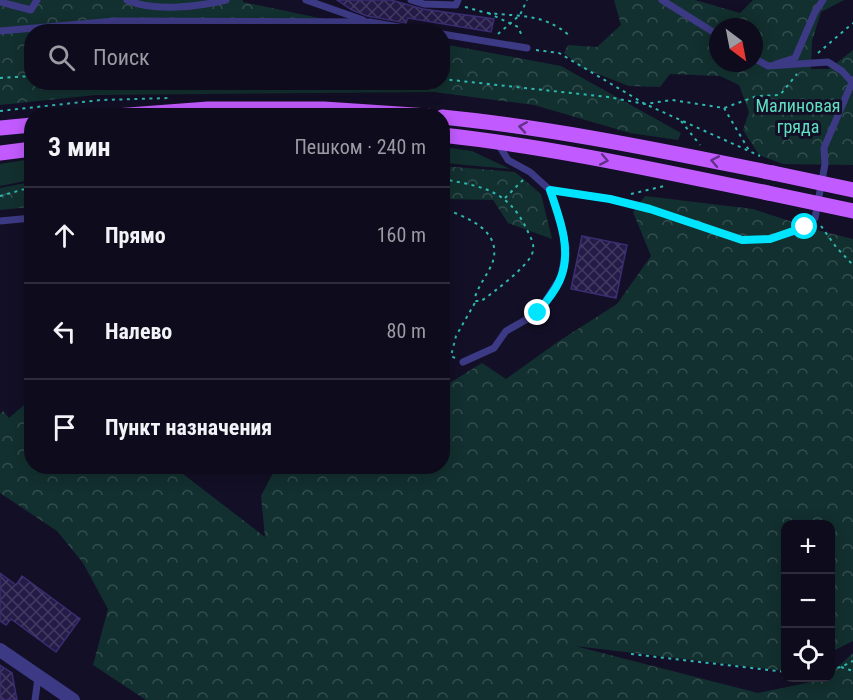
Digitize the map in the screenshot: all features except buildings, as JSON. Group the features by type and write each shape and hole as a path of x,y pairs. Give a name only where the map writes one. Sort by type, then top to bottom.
{"main road":[{"path":"450,118 490,121 595,137 853,190"},
{"path":"0,128 24,126"},
{"path":"450,136 581,155 853,212"},
{"path":"0,153 24,150"}],"street":[{"path":"0,650 73,700"}],"lane":[{"path":"0,2 31,10 38,0"},
{"path":"126,0 135,4 169,7 205,5 226,0"},
{"path":"306,0 381,24"},
{"path":"411,0 424,4 457,3"},
{"path":"662,0 709,29"},
{"path":"768,66 795,58 815,12 823,0"},
{"path":"80,24 115,21 370,22"},
{"path":"0,31 24,29"},
{"path":"450,35 527,48"},
{"path":"550,190 610,199 650,209 742,240 770,239 805,227 815,218 825,164 824,148 852,81 828,62 768,66 763,63"},
{"path":"463,362 494,348 507,331 538,313 561,277 566,248 561,223 550,190 530,172 508,160 496,141"},
{"path":"0,221 24,219"},
{"path":"35,700 38,678"}],"path":[{"path":"482,41 493,37 511,24 520,15 527,0"},
{"path":"450,80 608,97 645,104 672,100 724,108 750,152 645,104 559,53 527,48 518,27 488,13 457,3"},
{"path":"488,13 520,15 545,20 561,28 570,36"},
{"path":"0,78 24,76"},
{"path":"679,119 705,152"},
{"path":"505,198 530,172"},
{"path":"610,199 664,186 670,173"},
{"path":"450,180 476,185 505,198 520,215 533,242 533,253 526,262 481,302 476,301"},
{"path":"0,196 24,189"},
{"path":"450,212 478,224 491,237 495,250 491,264 477,290 476,301 456,336 451,356 463,362"},
{"path":"815,218 836,247 853,265"},
{"path":"631,654 781,671"},
{"path":"835,668 853,661"},
{"path":"841,667 853,670"}],"green space":[{"path":"0,0 243,0 243,2 348,24 24,24 24,90 450,90 450,45 561,66 681,133 678,140 630,133 534,105 434,92 96,95 0,105"},
{"name":"Малиновая гряда","path":"614,0 695,0 740,13 753,0 844,0 821,12 812,41 811,69 829,69 853,50 853,165 783,164 759,155 743,130 749,112 739,85 720,76 670,74 660,87 629,86 582,68 564,53 568,45 597,47 621,25"},
{"path":"450,148 472,151 510,169 450,164"},
{"path":"24,160 24,181 0,186 0,164"},
{"path":"450,167 515,172 541,194 552,239 508,223 493,200 450,199"},
{"path":"24,183 24,208 0,210 0,188"},
{"path":"645,196 753,209 853,239 853,641 835,650 835,520 781,520 781,671 575,646 758,693 811,682 835,682 835,669 853,653 853,700 146,700 93,665 108,609 83,563 57,531 0,493 0,414 3,411 9,418 24,405 24,474 183,474 265,537 261,496 272,474 450,474 450,383 482,363 506,379 559,341 617,304 651,256 633,212"}],"route":[{"path":"538,313 561,277 566,248 561,223 550,190 610,199 650,209 742,240 770,239 805,227"}]}
